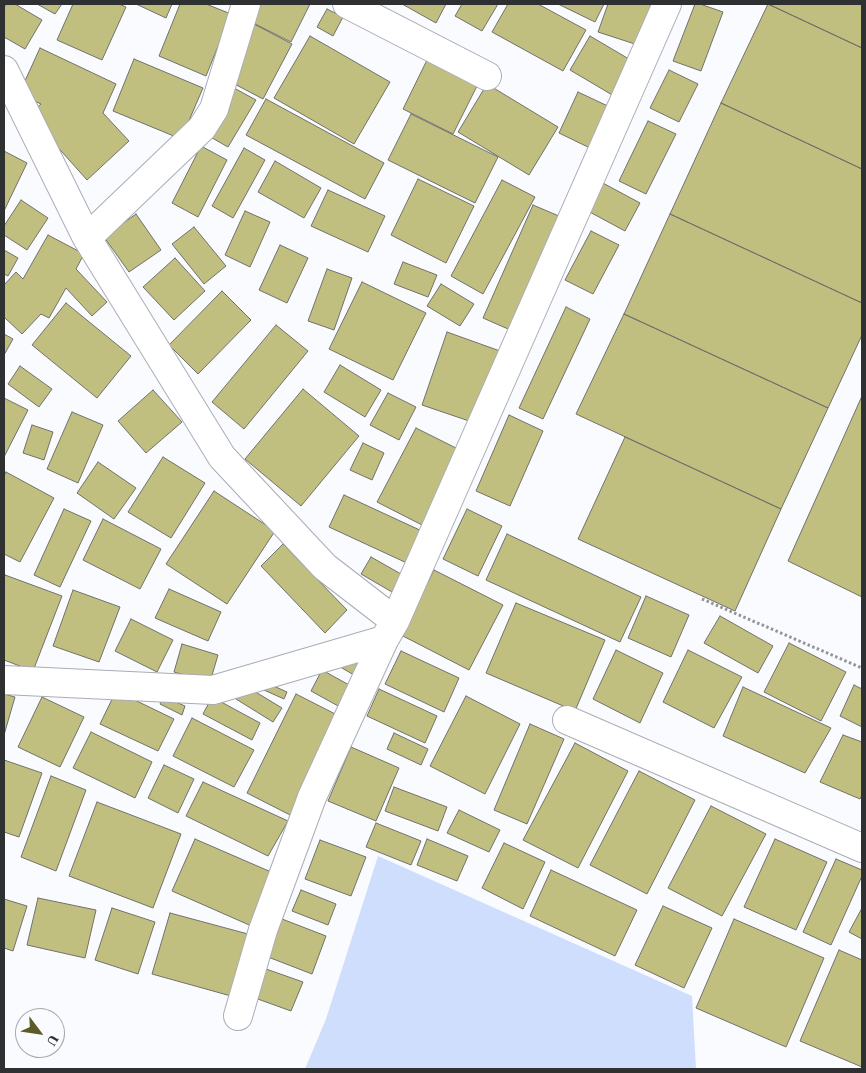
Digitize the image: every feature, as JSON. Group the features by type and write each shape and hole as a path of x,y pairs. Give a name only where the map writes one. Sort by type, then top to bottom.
{"street":[{"path":"87,238 202,128 214,110 246,4"},
{"path":"347,4 487,76"},
{"path":"238,1016 263,930 312,797 389,630 667,4"},
{"path":"4,70 87,238 222,457 325,567 389,630"},
{"path":"4,680 213,690 389,630"},
{"path":"567,720 862,848"}],"path":[{"path":"702,599 862,668"}],"shaded area":[{"path":"378,856 692,996 696,1069 305,1069 326,1019"}],"building":[{"path":"6,4 15,4 42,20 25,49 4,37 4,8"},
{"path":"37,4 62,4 55,14"},
{"path":"73,4 119,4 126,7 102,60 57,40"},
{"path":"136,4 172,4 166,18"},
{"path":"180,4 206,4 231,14 206,76 159,56"},
{"path":"260,4 310,4 291,42 251,22"},
{"path":"402,4 446,4 436,23"},
{"path":"462,4 498,4 482,31 455,16"},
{"path":"508,4 538,4 586,30 563,71 492,32"},
{"path":"558,4 604,4 595,22"},
{"path":"608,4 656,4 641,46 598,32"},
{"path":"695,4 723,12 701,71 673,61"},
{"path":"768,4 862,48 862,169 721,103"},
{"path":"768,4 862,4 862,48"},
{"path":"327,9 343,17 333,36 317,27"},
{"path":"254,24 292,44 263,99 225,79"},
{"path":"310,36 390,82 354,144 274,98"},
{"path":"590,36 634,62 614,96 570,70"},
{"path":"40,48 116,84 103,113 129,141 87,180 29,115 41,104 19,94"},
{"path":"428,58 479,82 453,134 403,109"},
{"path":"134,59 203,88 181,139 113,111"},
{"path":"669,70 698,84 679,122 650,108"},
{"path":"487,84 558,127 529,175 458,132"},
{"path":"234,88 256,100 228,147 207,135"},
{"path":"578,92 612,108 592,149 559,133"},
{"path":"266,99 384,163 365,199 246,135"},
{"path":"721,103 862,169 862,303 670,214"},
{"path":"411,114 498,157 475,203 388,160"},
{"path":"648,121 676,134 646,194 619,181"},
{"path":"201,146 227,160 198,217 172,203"},
{"path":"244,148 265,160 233,218 212,206"},
{"path":"4,151 27,163 4,211"},
{"path":"275,161 321,188 304,218 258,192"},
{"path":"418,179 474,206 446,263 391,235"},
{"path":"502,180 535,197 483,294 451,276"},
{"path":"601,182 640,203 625,231 586,210"},
{"path":"328,190 385,216 368,252 311,226"},
{"path":"21,200 48,218 27,250 4,235 4,226"},
{"path":"533,205 566,219 515,332 483,318"},
{"path":"245,211 270,222 250,267 225,255"},
{"path":"136,214 161,250 129,272 104,237"},
{"path":"670,214 862,303 862,335 828,408 624,314"},
{"path":"194,227 226,266 204,284 172,244"},
{"path":"591,231 619,245 593,294 565,280"},
{"path":"48,235 84,254 76,269 107,302 92,316 66,288 49,318 41,314 22,334 4,317 4,285 16,272 23,279"},
{"path":"280,245 308,258 287,303 259,290"},
{"path":"4,250 18,258 8,276 4,274"},
{"path":"175,258 205,291 174,320 143,287"},
{"path":"403,262 437,275 428,297 394,284"},
{"path":"327,269 352,278 334,330 308,321"},
{"path":"362,282 426,313 393,380 329,349"},
{"path":"441,284 474,304 460,326 427,306"},
{"path":"222,291 251,320 198,374 169,345"},
{"path":"66,303 131,356 97,398 32,345"},
{"path":"566,307 590,319 543,419 519,408"},
{"path":"624,314 828,408 781,509 576,414"},
{"path":"276,325 308,351 244,429 212,402"},
{"path":"447,332 500,351 475,423 422,405"},
{"path":"4,334 13,339 4,355"},
{"path":"340,365 381,390 365,417 324,392"},
{"path":"20,366 52,389 39,407 8,384"},
{"path":"303,389 359,436 301,506 245,459"},
{"path":"153,390 182,422 146,453 118,421"},
{"path":"388,393 416,407 399,440 370,425"},
{"path":"862,396 862,597 788,561"},
{"path":"4,398 28,410 4,457"},
{"path":"72,412 103,425 78,483 47,469"},
{"path":"509,415 543,431 510,506 476,491"},
{"path":"32,425 53,432 44,460 23,453"},
{"path":"416,428 462,451 424,526 377,502"},
{"path":"625,437 781,509 735,611 578,539"},
{"path":"363,443 384,453 372,480 350,470"},
{"path":"163,457 205,483 171,538 128,512"},
{"path":"98,462 136,488 114,519 77,493"},
{"path":"6,472 54,498 20,562 4,554 4,476"},
{"path":"214,491 275,531 227,604 166,564"},
{"path":"344,495 424,532 409,564 329,527"},
{"path":"64,509 91,521 60,587 34,575"},
{"path":"467,509 502,526 478,576 443,559"},
{"path":"103,519 161,549 140,589 83,560"},
{"path":"507,534 641,597 620,642 486,580"},
{"path":"283,544 347,610 325,633 261,566"},
{"path":"371,557 401,574 392,592 361,574"},
{"path":"434,570 503,605 469,670 401,635"},
{"path":"5,575 62,596 33,671 4,660"},
{"path":"169,589 221,612 208,641 155,618"},
{"path":"73,590 120,607 99,662 53,646"},
{"path":"646,596 689,615 671,657 628,638"},
{"path":"516,603 605,640 575,711 486,673"},
{"path":"720,616 773,646 758,673 704,643"},
{"path":"131,619 173,640 157,672 115,651"},
{"path":"789,643 846,672 821,721 764,692"},
{"path":"182,644 218,655 210,682 174,672"},
{"path":"616,650 663,673 640,723 593,699"},
{"path":"688,650 742,677 714,728 663,702"},
{"path":"401,651 459,678 444,712 385,684"},
{"path":"350,654 368,664 361,679 342,668"},
{"path":"322,670 351,686 340,707 311,691"},
{"path":"267,683 287,692 284,699 264,690"},
{"path":"244,685 282,708 273,722 236,699"},
{"path":"854,685 862,689 862,727 840,716"},
{"path":"743,687 831,728 805,773 723,736"},
{"path":"379,689 437,716 425,743 367,716"},
{"path":"116,691 174,719 158,751 100,724"},
{"path":"4,694 15,697 4,735"},
{"path":"296,694 343,718 294,817 247,793"},
{"path":"466,696 520,724 485,794 430,766"},
{"path":"42,697 84,717 60,767 18,747"},
{"path":"164,697 185,706 182,715 160,704"},
{"path":"212,697 260,723 252,740 203,714"},
{"path":"192,718 254,750 234,787 173,756"},
{"path":"530,724 564,739 527,824 494,810"},
{"path":"91,732 152,762 135,798 73,768"},
{"path":"394,733 428,749 421,765 387,749"},
{"path":"843,735 862,742 862,795 860,799 820,782"},
{"path":"575,743 628,771 578,868 523,840"},
{"path":"351,747 399,768 376,821 328,801"},
{"path":"4,760 42,773 19,837 4,832"},
{"path":"164,765 194,779 178,813 148,798"},
{"path":"639,771 695,800 647,894 590,865"},
{"path":"51,776 86,790 56,871 21,857"},
{"path":"203,782 288,821 268,856 186,816"},
{"path":"394,787 447,807 438,831 385,811"},
{"path":"97,802 181,834 153,908 69,876"},
{"path":"711,806 766,834 722,916 668,888"},
{"path":"459,810 500,830 489,852 447,833"},
{"path":"376,823 421,841 411,865 366,847"},
{"path":"195,839 278,875 256,928 172,891"},
{"path":"427,839 468,856 457,881 417,865"},
{"path":"775,839 827,862 796,930 744,907"},
{"path":"320,840 366,857 351,896 305,879"},
{"path":"504,843 545,862 523,909 482,888"},
{"path":"836,859 862,870 862,876 831,945 803,932"},
{"path":"551,870 637,910 615,956 530,916"},
{"path":"301,890 336,904 328,925 292,911"},
{"path":"38,898 96,910 85,958 27,945"},
{"path":"4,899 27,906 13,951 4,948"},
{"path":"663,906 712,928 684,988 635,965"},
{"path":"112,908 155,922 138,974 95,960"},
{"path":"862,908 862,939 849,932"},
{"path":"170,913 248,934 231,996 152,974"},
{"path":"282,919 326,936 312,974 268,957"},
{"path":"734,919 824,958 786,1047 696,1008"},
{"path":"839,950 862,960 862,1067 800,1041"},
{"path":"266,969 303,982 291,1011 255,998"}]}
